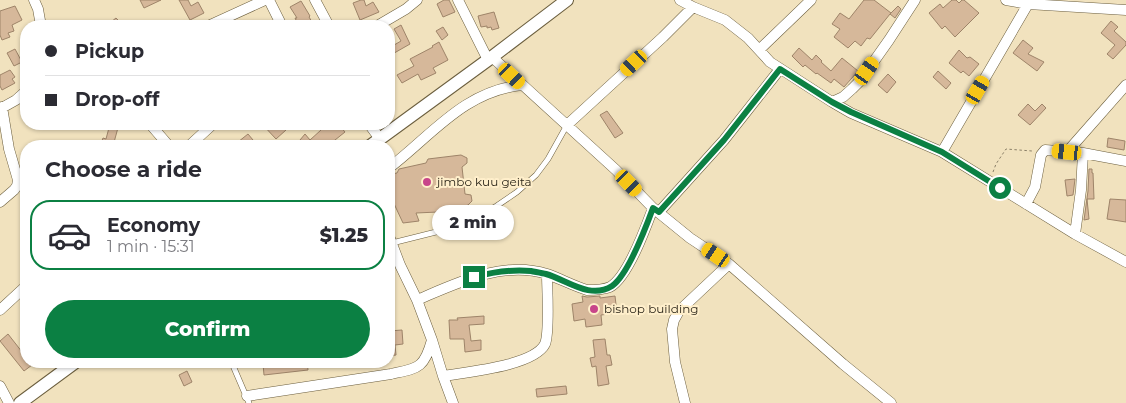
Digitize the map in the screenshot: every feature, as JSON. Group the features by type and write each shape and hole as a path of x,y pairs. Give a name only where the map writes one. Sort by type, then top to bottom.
{"street":[{"path":"34,0 40,20"},
{"path":"221,20 265,0"},
{"path":"269,0 279,20"},
{"path":"315,0 325,20"},
{"path":"387,20 418,0"},
{"path":"458,0 490,58 567,125 656,210 690,238 729,264 843,364 892,403"},
{"path":"395,128 566,0"},
{"path":"680,0 725,20 748,38 770,62 832,102 942,152 1075,234 1126,262"},
{"path":"759,50 810,0"},
{"path":"832,102 843,97 860,81 915,0"},
{"path":"1006,0 1028,4 1082,4 1126,10"},
{"path":"942,152 1028,4"},
{"path":"567,125 693,7"},
{"path":"417,300 474,277 490,273 520,270 547,274 587,290 601,290 611,286 618,280 632,257 656,210 724,140 780,69"},
{"path":"395,163 410,152 430,132 475,99 487,93 522,85"},
{"path":"1067,152 1126,85"},
{"path":"0,202 14,190 18,180 1,108 20,96"},
{"path":"155,130 164,140"},
{"path":"195,140 206,130"},
{"path":"379,140 393,130"},
{"path":"1026,204 1034,187 1043,151 1083,153 1126,161"},
{"path":"1075,234 1081,190 1083,153"},
{"path":"395,252 417,300 453,403"},
{"path":"685,403 675,362 672,329 674,320 679,311 729,264"},
{"path":"443,376 514,364 539,351 546,343 547,274"},
{"path":"0,310 20,292"},
{"path":"248,400 412,370 423,363 432,340"},
{"path":"20,403 68,368"},
{"path":"0,386 9,403"}],"lane":[{"path":"395,239 444,230 468,221 495,207 536,176 567,125"},
{"path":"234,368 248,400"}],"path":[{"path":"986,179 992,176 996,164 1006,149 1043,151"}],"building":[{"path":"140,0 161,0 144,8"},
{"path":"179,0 188,0 191,6 198,2 204,13 190,20"},
{"path":"364,0 366,6 373,2 379,12 360,20 353,3"},
{"path":"444,0 449,0 455,12 443,17 437,4"},
{"path":"864,0 874,0 891,13 870,39 867,38 861,46 855,41 848,48 834,37 840,29 832,24 840,13 849,19"},
{"path":"952,0 956,0 959,3 964,0 979,13 955,37 945,26 942,29 929,13 940,4 943,8"},
{"path":"301,1 311,20 296,20 295,18 297,18 290,7"},
{"path":"15,6 22,20 12,25 14,31 8,33 10,37 2,40 0,35 0,11"},
{"path":"898,6 901,9 895,18 890,14"},
{"path":"494,12 499,28 492,30 491,27 481,27 478,16"},
{"path":"1111,21 1118,27 1114,31 1126,42 1126,45 1113,59 1107,54 1115,45 1101,33"},
{"path":"401,25 410,44 395,53 395,44 401,41 395,28"},
{"path":"443,27 448,35 442,40 436,31"},
{"path":"1023,40 1033,48 1028,54 1044,62 1037,71 1013,53"},
{"path":"439,42 448,60 433,68 436,73 421,80 418,74 402,83 397,75 414,66 410,59"},
{"path":"799,48 812,60 816,55 831,71 842,58 858,71 844,87 834,79 831,83 805,65 803,67 792,56"},
{"path":"15,49 20,58 20,63 14,66 7,53"},
{"path":"959,50 967,58 970,57 979,64 969,76 963,71 961,73 949,63"},
{"path":"10,70 15,77 12,79 15,83 2,90 0,75"},
{"path":"938,71 951,83 946,89 933,77"},
{"path":"888,74 896,82 887,93 878,85"},
{"path":"1028,104 1035,111 1042,104 1046,108 1030,125 1018,115"},
{"path":"607,111 623,133 615,138 600,115"},
{"path":"108,130 117,130 115,140 102,140 103,138 106,139"},
{"path":"268,130 286,130 276,139"},
{"path":"321,130 343,130 345,132 335,140 310,140"},
{"path":"248,134 253,140 240,140"},
{"path":"305,134 310,140 300,140"},
{"path":"1108,138 1125,141 1124,150 1107,147"},
{"name":"jimbo kuu geita","path":"461,155 467,158 467,163 462,167 465,194 471,195 472,201 451,214 441,216 438,212 416,213 419,221 403,223 395,206 395,173 399,169 426,163 428,159"},
{"path":"1089,169 1092,169 1093,173 1094,199 1087,199 1089,219 1084,220 1088,191"},
{"path":"1075,179 1073,195 1067,196 1065,180"},
{"path":"1110,199 1126,200 1126,222 1107,219"},
{"name":"bishop building","path":"582,296 600,296 600,298 615,296 617,313 601,315 602,325 586,327 585,319 574,321 572,304 583,302"},
{"path":"484,316 484,324 469,325 471,341 481,340 481,350 465,352 464,339 450,339 449,320"},
{"path":"402,330 403,344 395,345 395,331"},
{"path":"8,334 20,349 20,366 0,341"},
{"path":"605,339 607,355 610,355 612,365 606,366 609,384 598,386 596,366 592,367 590,358 595,357 593,340"},
{"path":"263,368 308,368 308,370 264,375"},
{"path":"187,371 192,382 184,386 179,375"},
{"path":"566,386 567,394 537,397 536,389"}],"place":[{"name":"jimbo kuu geita","path":"427,182"},
{"name":"bishop building","path":"594,309"}],"route":[{"path":"474,277 490,273 520,270 547,274 587,290 601,290 614,284 632,257 653,208 659,212 699,169 780,69 832,102 942,152 1000,188"}]}
